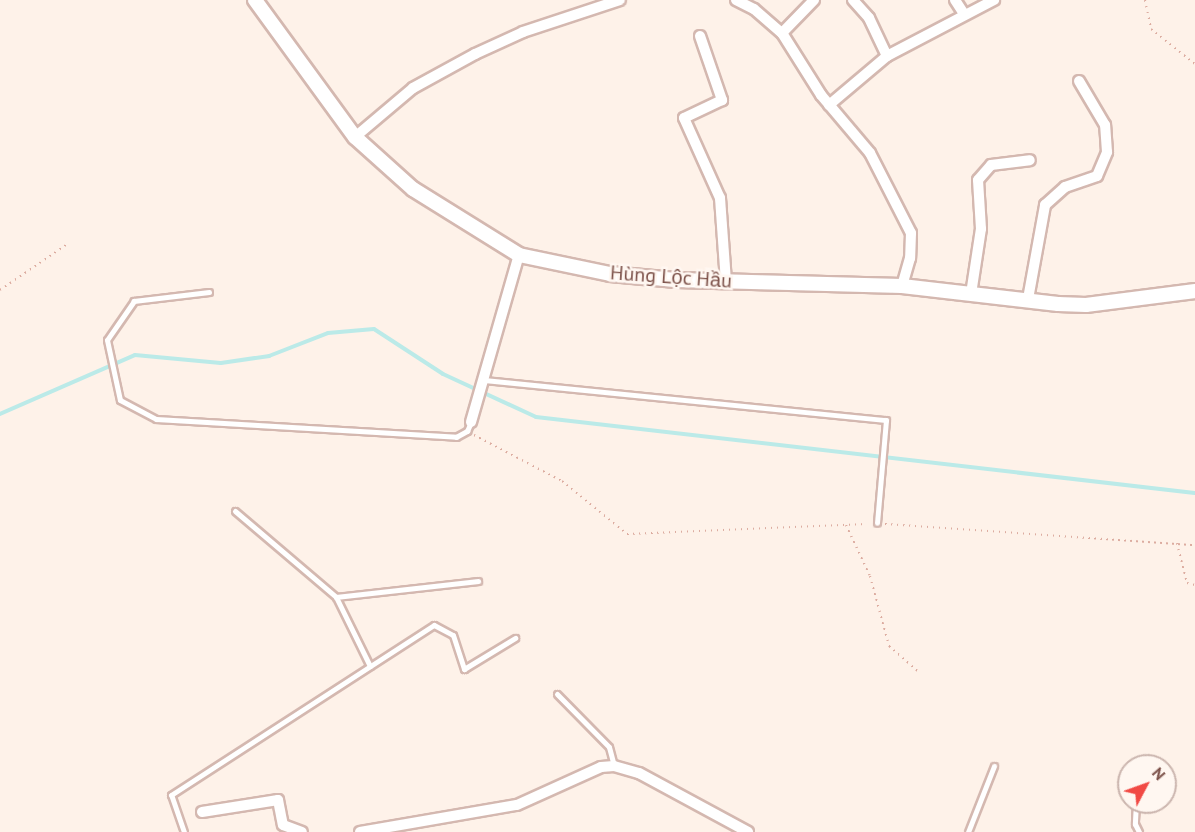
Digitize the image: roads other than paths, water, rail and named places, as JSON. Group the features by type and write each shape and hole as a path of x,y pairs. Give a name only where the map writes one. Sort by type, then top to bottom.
{"street":[{"name":"Hùng Lộc Hầu","path":"255,0 355,137 413,189 519,255 609,274 726,282 902,286 1086,305 1195,291"},
{"path":"355,137 413,88 475,54 531,29 620,0"},
{"path":"736,0 754,9 782,33 829,105 870,153 907,222 911,244 902,286"},
{"path":"782,33 814,0"},
{"path":"853,0 869,18 887,56"},
{"path":"955,0 964,14"},
{"path":"829,105 887,56 994,0"},
{"path":"700,36 722,100 684,118 720,198 726,282"},
{"path":"1028,299 1045,205 1065,187 1097,176 1107,152 1105,125 1080,81"},
{"path":"971,294 981,229 978,180 991,165 1030,159"},
{"path":"469,427 519,255"},
{"path":"360,832 517,805 601,767 614,766 639,773 748,832"},
{"path":"202,812 278,800 283,825 302,832"}],"lane":[{"path":"209,292 134,301 107,340 120,400 156,418 456,437 469,427"},
{"path":"482,380 886,420 877,524"},
{"path":"235,511 336,597 370,666"},
{"path":"336,597 478,581"},
{"path":"184,832 171,795 434,625 453,635 464,669 515,638"},
{"path":"557,694 609,747 614,766"},
{"path":"968,832 994,766"},
{"path":"1135,814 1135,824 1139,832"}],"waterway":[{"path":"0,414 135,355 221,363 269,356 328,333 374,329 443,374 536,417 1195,493"}]}
